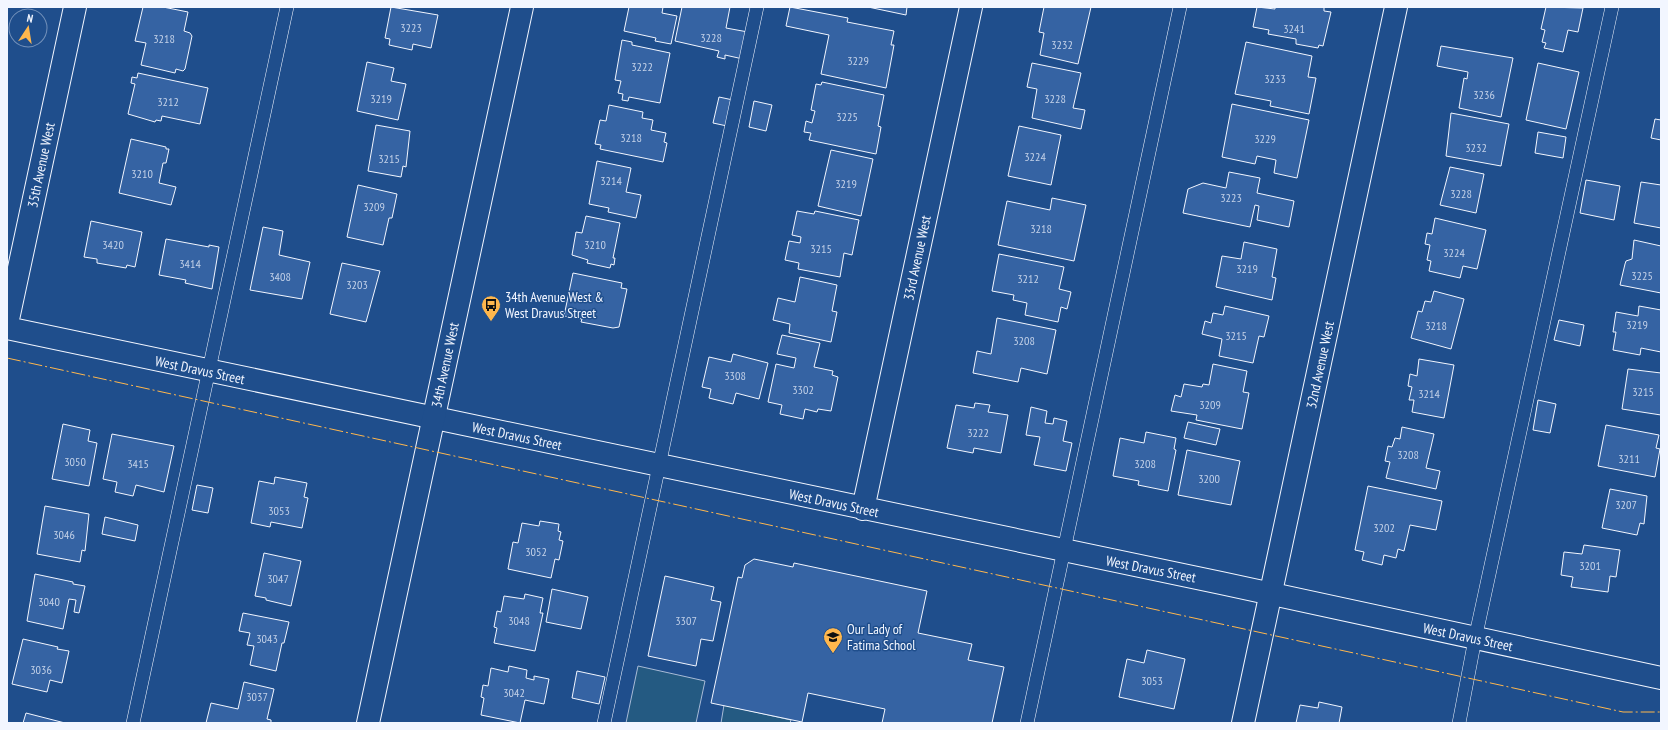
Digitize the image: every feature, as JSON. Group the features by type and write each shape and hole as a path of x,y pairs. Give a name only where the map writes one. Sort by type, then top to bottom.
{"street":[{"name":"35th Avenue West","path":"7,324 75,7"},
{"name":"34th Avenue West","path":"368,723 522,7"},
{"name":"33rd Avenue West","path":"863,509 972,7"},
{"name":"32nd Avenue West","path":"1243,723 1396,7"},
{"name":"West Dravus Street","path":"7,328 1271,594 1661,678"}],"lane":[{"path":"134,723 287,7"},
{"path":"604,723 660,466 756,7"},
{"path":"1027,723 1180,7"},
{"path":"1459,723 1475,639 1612,7"}],"shaded area":[{"path":"638,666 705,681 696,723 626,723"},
{"path":"724,705 791,720 790,723 721,723"}],"building":[{"path":"143,7 163,7 188,12 184,31 190,33 192,36 185,69 183,71 176,69 175,73 141,65 146,43 135,41"},
{"path":"391,7 438,15 431,48 413,44 412,50 389,45 390,39 385,38"},
{"path":"629,7 663,7 662,13 677,16 671,44 655,41 656,38 624,31"},
{"path":"682,7 730,7 726,28 748,32 743,59 725,55 725,59 717,57 719,51 675,41"},
{"path":"790,7 848,18 847,22 894,31 891,45 894,45 886,88 821,74 829,35 786,26"},
{"path":"868,7 907,7 906,15"},
{"path":"1044,7 1091,7 1078,64 1040,55 1044,33 1039,32"},
{"path":"1257,7 1275,9 1275,7 1324,7 1324,11 1331,12 1323,46 1319,45 1318,48 1296,44 1296,39 1268,34 1269,30 1253,27"},
{"path":"1546,7 1583,8 1578,32 1568,30 1563,52 1544,48 1546,43 1542,42 1545,30 1541,29"},
{"path":"622,40 632,42 632,45 670,53 660,103 629,97 628,101 622,100 623,94 618,93 621,81 615,80"},
{"path":"1246,42 1312,56 1308,77 1316,78 1309,114 1270,106 1271,101 1235,94"},
{"path":"1441,46 1513,58 1501,117 1459,108 1464,78 1467,79 1468,72 1437,66"},
{"path":"367,62 394,68 391,81 406,84 398,120 357,111"},
{"path":"1032,63 1081,73 1073,108 1085,110 1081,129 1032,118 1037,89 1027,87"},
{"path":"1538,63 1579,72 1566,129 1526,120"},
{"path":"138,73 208,88 200,124 162,116 161,121 156,120 155,122 128,114 135,84 131,83 132,77 137,78"},
{"path":"822,82 884,95 878,126 881,127 876,154 809,140 811,133 804,132 806,121 812,123 815,111 811,110 816,84 821,85"},
{"path":"719,97 733,100 727,126 713,123"},
{"path":"754,101 772,105 766,131 749,127"},
{"path":"1232,104 1309,120 1297,178 1274,173 1276,160 1257,156 1255,164 1222,157"},
{"path":"609,105 643,112 642,118 653,120 651,130 666,133 664,142 667,143 663,162 600,149 601,145 595,144 600,120 606,121"},
{"path":"1451,113 1509,124 1501,166 1446,156"},
{"path":"1655,119 1661,120 1661,140 1651,138"},
{"path":"376,125 410,131 406,167 403,166 401,177 368,171"},
{"path":"1019,126 1061,135 1051,185 1008,176"},
{"path":"1538,132 1566,137 1563,158 1535,153"},
{"path":"131,139 169,149 166,163 163,163 159,183 176,187 171,205 119,193"},
{"path":"831,150 873,159 861,216 818,206"},
{"path":"597,161 631,168 626,192 641,195 636,218 608,212 609,208 589,204"},
{"path":"1450,167 1484,174 1476,213 1440,205"},
{"path":"1229,172 1260,178 1257,193 1294,201 1289,227 1257,220 1259,206 1255,205 1250,227 1183,213 1188,189 1203,183 1226,188"},
{"path":"1586,180 1620,186 1614,220 1580,213"},
{"path":"1641,182 1661,185 1661,228 1634,223"},
{"path":"358,185 397,194 392,218 389,218 383,245 347,237"},
{"path":"1052,198 1086,205 1074,261 998,245 1007,201 1050,210"},
{"path":"797,211 814,214 815,211 859,220 852,255 844,253 840,277 798,269 799,263 785,260 789,241 800,243 801,237 792,235"},
{"path":"586,216 620,223 613,258 615,258 614,265 611,264 610,268 587,263 588,260 572,255 576,232 582,233"},
{"path":"1435,218 1486,230 1477,269 1463,266 1460,278 1429,271 1431,261 1427,260 1430,245 1425,244 1427,233 1432,234"},
{"path":"91,221 142,232 135,267 127,265 126,268 97,263 97,259 84,257"},
{"path":"263,227 283,231 279,255 310,262 302,299 250,290"},
{"path":"166,239 209,247 209,245 219,247 212,289 185,283 186,280 159,275"},
{"path":"1634,240 1661,246 1661,293 1620,285 1626,261 1632,259"},
{"path":"1244,242 1277,249 1272,277 1276,278 1272,300 1216,287 1222,256 1241,259"},
{"path":"999,254 1064,267 1059,289 1071,292 1067,309 1061,307 1058,322 1025,315 1027,303 1013,300 1014,295 992,291"},
{"path":"342,263 380,271 366,322 330,314"},
{"path":"573,273 622,283 621,288 627,289 619,327 613,328 581,322 582,319 564,316"},
{"path":"800,277 837,285 832,311 837,312 831,342 789,333 790,324 773,320 778,298 795,302"},
{"path":"1434,291 1464,299 1451,349 1411,338 1418,311 1422,312 1425,301 1431,302"},
{"path":"1225,306 1269,316 1264,337 1259,336 1253,363 1219,356 1222,339 1202,334 1205,321 1211,323 1213,313 1223,315"},
{"path":"1639,306 1661,310 1661,352 1641,348 1640,355 1613,350 1616,332 1613,332 1616,312 1638,316"},
{"path":"997,318 1056,330 1047,374 1021,368 1018,382 973,373 977,351 991,354"},
{"path":"1559,320 1584,325 1580,346 1554,340"},
{"path":"782,335 820,343 814,367 833,371 832,375 838,377 831,411 818,409 817,412 805,409 803,419 780,414 782,405 768,402 776,364 794,368 796,358 777,354"},
{"path":"733,354 768,363 759,399 736,393 733,404 709,398 711,389 702,387 709,357 731,362"},
{"path":"1419,359 1454,365 1444,418 1412,412 1414,400 1409,400 1412,387 1408,386 1410,374 1417,376"},
{"path":"1213,364 1247,371 1243,392 1249,393 1242,429 1196,420 1197,415 1171,411 1175,395 1181,397 1184,384 1202,387 1203,384 1209,385"},
{"path":"1628,369 1661,373 1661,415 1622,409"},
{"path":"1538,400 1556,404 1550,433 1533,430"},
{"path":"975,403 990,405 988,412 1008,415 1001,453 974,448 973,453 947,448 956,405 974,408"},
{"path":"1031,407 1047,411 1045,423 1053,424 1054,418 1067,421 1063,441 1072,443 1066,471 1034,465 1040,437 1026,435"},
{"path":"1188,422 1220,429 1216,445 1184,438"},
{"path":"63,424 90,430 88,441 97,443 89,486 52,479"},
{"path":"1606,425 1659,435 1656,448 1660,449 1655,477 1598,466"},
{"path":"1402,427 1434,434 1426,468 1440,471 1436,489 1386,478 1390,462 1385,461 1388,446 1392,447 1395,438 1400,439"},
{"path":"1146,432 1176,438 1174,449 1176,450 1168,491 1138,485 1139,481 1113,476 1120,438 1144,443"},
{"path":"112,434 174,446 164,492 136,485 133,496 115,492 117,482 103,479"},
{"path":"1187,450 1240,461 1231,505 1178,495"},
{"path":"275,477 307,483 304,497 308,498 302,528 271,522 270,527 251,523 259,481 274,484"},
{"path":"197,485 213,488 208,513 192,510"},
{"path":"1368,486 1442,501 1436,530 1410,525 1404,551 1398,549 1396,558 1384,555 1382,565 1362,560 1364,552 1355,550"},
{"path":"1610,489 1647,496 1644,524 1640,523 1637,535 1602,528"},
{"path":"45,506 89,514 85,551 82,550 80,562 37,554"},
{"path":"105,517 138,525 135,541 102,534"},
{"path":"540,521 559,524 558,531 561,532 559,540 563,541 559,560 555,559 551,578 508,569 513,542 518,543 522,523 539,526"},
{"path":"1584,545 1620,550 1616,577 1610,576 1608,592 1571,587 1573,577 1561,575 1564,552 1582,554"},
{"path":"264,553 301,561 291,606 255,596"},
{"path":"754,559 793,567 794,563 927,591 918,633 972,644 968,660 1004,667 992,723 882,723 885,709 808,693 802,722 711,703 738,577 742,578 745,565"},
{"path":"35,574 85,586 79,613 74,612 76,600 69,599 63,629 27,621"},
{"path":"665,576 714,587 711,600 721,602 713,641 701,639 696,666 648,656"},
{"path":"552,589 588,597 581,629 546,622"},
{"path":"525,594 543,598 540,613 543,613 535,651 494,643 497,628 494,627 497,611 501,612 504,596 524,599"},
{"path":"243,613 289,622 284,643 282,643 276,671 250,665 254,646 247,645 250,633 239,631"},
{"path":"23,639 69,651 62,683 50,680 47,692 12,684"},
{"path":"1147,650 1185,659 1174,709 1119,697 1127,659 1144,663"},
{"path":"509,666 527,670 526,678 534,680 534,676 549,679 544,704 525,700 520,723 481,715 484,698 481,697 483,685 488,686 491,668 508,672"},
{"path":"577,671 605,677 599,704 572,698"},
{"path":"244,682 274,689 267,719 271,720 271,723 206,723 211,703 238,709"},
{"path":"1319,702 1342,707 1339,723 1296,723 1300,705 1318,708"},
{"path":"26,713 65,723 23,723"}],"power":[{"path":"7,358 1623,712 1661,712"}],"place":[{"name":"34th Avenue West & West Dravus Street","path":"491,322"},
{"name":"Our Lady of Fatima School","path":"833,654"}]}
